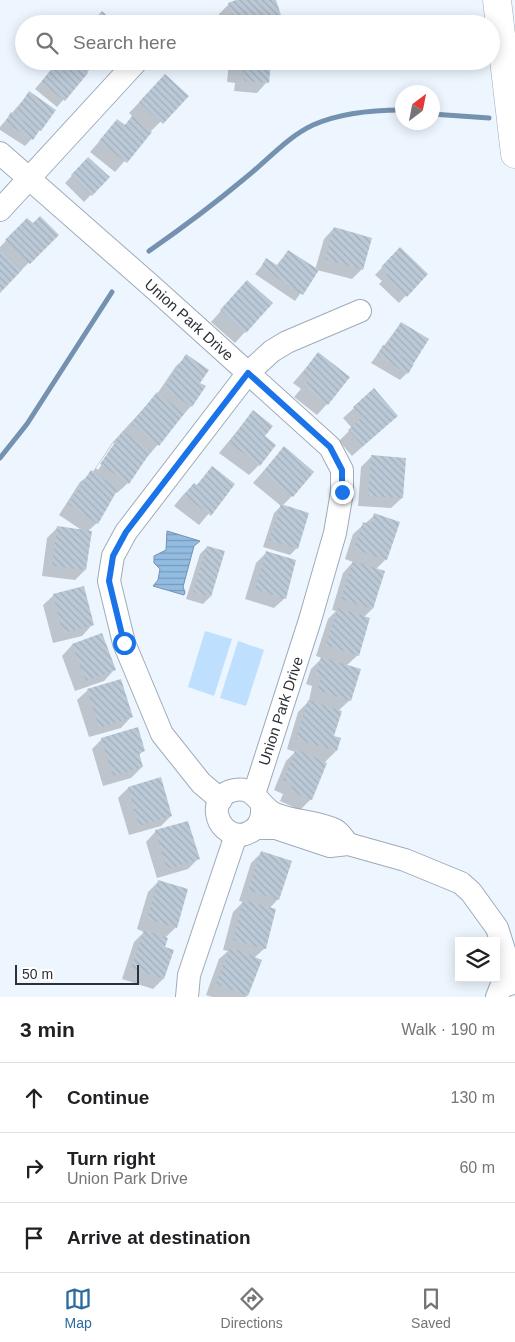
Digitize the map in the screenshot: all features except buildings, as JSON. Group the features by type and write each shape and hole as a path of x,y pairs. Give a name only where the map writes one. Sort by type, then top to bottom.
{"main road":[{"path":"497,0 499,15"},
{"path":"500,26 515,154"}],"street":[{"path":"0,210 129,70"},
{"name":"Union Park Drive","path":"0,153 330,447 342,470 342,492 335,533 258,810"},
{"path":"221,800 201,782 162,734 124,643 109,581 113,556 126,532 248,373 272,351 286,342 360,311"},
{"path":"258,810 251,833 236,835 226,831 216,815 221,800 232,790 246,790 258,810 336,830 348,844 405,860 461,883 471,892 497,928 504,950 507,987"},
{"path":"187,997 189,976 236,835"}],"shaded area":[{"path":"167,531 200,541 194,546 183,587 184,595 153,586 158,580 160,569 154,563 154,556 166,550"},
{"path":"205,631 232,639 214,696 188,687"},
{"path":"238,641 264,650 246,706 220,698"}],"waterway":[{"path":"149,251 221,198 303,130 323,121 345,115 395,110"},
{"path":"440,115 489,118"},
{"path":"0,458 27,424 112,292"}],"route":[{"path":"124,643 109,581 113,556 126,532 248,373 330,447 342,470 342,492"}]}
